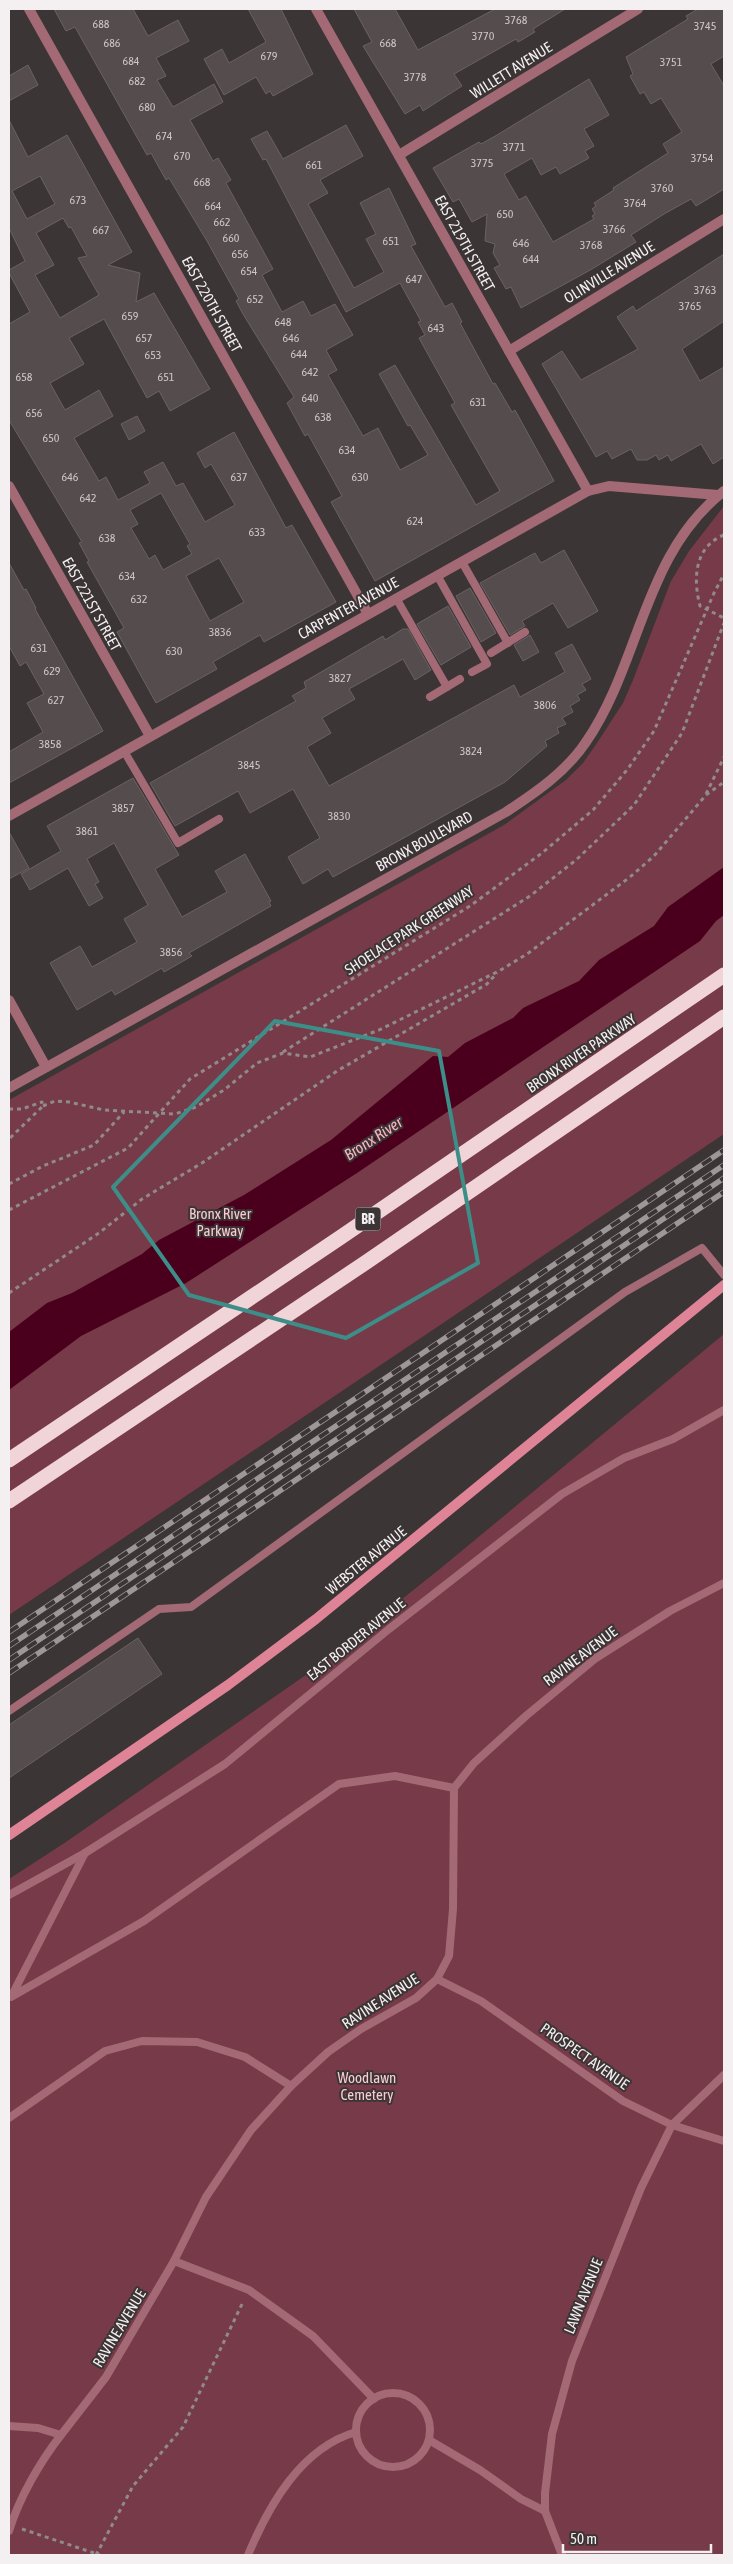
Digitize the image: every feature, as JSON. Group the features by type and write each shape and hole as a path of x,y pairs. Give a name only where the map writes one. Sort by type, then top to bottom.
{"highway":[{"name":"BRONX RIVER PARKWAY","path":"9,1460 341,1237 724,975"},
{"name":"BR","path":"9,1501 309,1301 724,1017"}],"main road":[{"name":"WEBSTER AVENUE","path":"9,1835 228,1685 304,1629 724,1285"}],"street":[{"name":"EAST 220TH STREET","path":"29,9 368,614"},
{"name":"EAST 219TH STREET","path":"316,9 588,491"},
{"name":"WILLETT AVENUE","path":"399,155 638,9"},
{"name":"OLINVILLE AVENUE","path":"509,351 724,218"},
{"name":"EAST 221ST STREET","path":"9,486 150,736"},
{"name":"CARPENTER AVENUE","path":"9,816 588,491 609,486 721,493"},
{"name":"BRONX BOULEVARD","path":"9,1088 506,812 551,780 586,743 603,714 666,561 689,527 721,493"},
{"path":"9,1000 46,1067"}],"lane":[{"path":"462,562 508,643"},
{"path":"437,575 486,664 472,672"},
{"path":"396,598 447,687"},
{"path":"491,653 525,632"},
{"path":"430,697 460,679"},
{"path":"124,751 178,843 219,819"},
{"path":"9,1711 159,1609 191,1608 625,1292 702,1248 724,1275"},
{"name":"EAST BORDER AVENUE","path":"9,1895 85,1853 225,1764 389,1629 562,1494 624,1458 673,1439 724,1410"},
{"name":"RAVINE AVENUE","path":"10,2528 38,2470 61,2435 106,2377 174,2261 206,2197 251,2130 291,2086 328,2052 361,2029 416,1998 437,1979 448,1956 453,1909 454,1788 474,1763 527,1715 596,1658 670,1611 724,1583"},
{"path":"10,1999 144,1921 338,1784 395,1776 454,1788"},
{"path":"10,1999 85,1853"},
{"name":"PROSPECT AVENUE","path":"437,1979 481,2001 623,2100 672,2125 724,2141"},
{"path":"9,2118 105,2051 142,2041 197,2042 245,2057 291,2086"},
{"name":"LAWN AVENUE","path":"562,2555 545,2511 552,2434 572,2360 641,2188 672,2125 724,2075"},
{"path":"174,2261 249,2290 313,2336 374,2399"},
{"path":"386,2394 398,2394 417,2402 425,2412 430,2424 429,2440 423,2451 414,2460 396,2467 384,2466 372,2460 363,2451 356,2432 358,2419 363,2408 374,2399 386,2394"},
{"path":"9,2426 38,2428 61,2435"},
{"path":"248,2555 257,2534 292,2475 320,2448 340,2437 356,2432"},
{"path":"429,2440 480,2470 521,2499 545,2511"}],"path":[{"path":"724,535 717,538 703,553 696,566 697,595 700,606 724,618"},
{"name":"SHOELACE PARK GREENWAY","path":"9,1210 128,1148 161,1114 190,1079 470,906 542,854 593,810 627,770 654,731 724,574"},
{"path":"9,1139 43,1106 55,1101 124,1112 161,1114 175,1114 196,1107 224,1090 258,1063 283,1053 530,896 576,860 634,805 682,733 724,623"},
{"path":"706,795 724,757"},
{"path":"283,1053 310,1057 333,1050 379,1030 500,971 528,954 630,877 654,856 706,795 724,782"},
{"path":"9,1293 99,1233 142,1199 202,1163 337,1071 487,984 500,971"},
{"path":"9,1109 22,1109 42,1102 43,1106"},
{"path":"9,1184 43,1166 94,1145 124,1112"},
{"path":"10,2528 97,2555 133,2486 183,2427 249,2290"}],"highlighted area":[{"path":"275,1021 439,1051 478,1263 346,1338 189,1295 113,1187"}],"green space":[{"name":"Bronx River Parkway","path":"724,506 724,1134 9,1615 9,1100 504,825 566,780 583,763 623,703 671,581 689,551"},
{"name":"Woodlawn Cemetery","path":"724,1334 724,2555 9,2555 9,1879 66,1842 313,1670 441,1568"}],"water":[{"name":"Bronx River","path":"724,867 724,915 716,921 700,941 357,1173 186,1283 81,1336 9,1390 9,1332 47,1303 72,1293 142,1254 159,1240 244,1195 331,1140 433,1056 448,1057 465,1043 513,1018 523,1008 579,981 599,960 654,926 668,907"}],"building":[{"path":"54,9 133,9 148,36 178,20 189,41 156,58 166,76 157,80 173,107 214,84 223,102 190,120 213,161 218,158 231,180 226,183 273,269 262,275 282,312 303,301 311,316 335,304 353,335 326,350 337,370 328,375 363,436 378,428 400,470 428,455 410,425 408,426 379,374 395,365 476,505 500,491 451,405 455,403 419,338 425,335 418,322 421,321 400,283 346,312 266,159 263,160 251,139 267,131 283,159 346,125 363,156 320,180 328,193 308,204 354,288 384,272 366,239 376,234 360,203 389,188 416,244 411,246 445,307 452,303 462,322 460,323 493,384 495,383 512,412 515,410 554,481 375,581 331,502 342,496 308,434 305,436 287,403 294,397 243,314 236,301 239,299 207,241 169,178 166,180 151,153 147,155 75,27 66,31"},
{"path":"248,9 281,9 313,74 273,96 270,91 266,94 256,77 224,95 204,59 222,49 229,63 266,42"},
{"path":"354,9 395,9 418,50 495,9 565,9 533,29 535,32 518,42 516,39 454,74 462,86 423,111 420,105 405,114 363,46 372,42"},
{"path":"698,9 724,9 724,56 711,64 724,86 724,189 696,206 691,199 664,214 631,235 636,242 592,269 521,308 511,287 506,289 494,268 500,265 493,253 495,244 485,241 487,214 472,222 459,199 453,202 433,168 479,142 481,144 497,135 589,79 609,115 584,129 594,146 585,151 589,158 560,174 556,167 541,175 532,158 504,174 519,200 526,196 553,242 594,219 592,216 595,214 592,209 596,206 594,203 614,190 613,188 668,153 663,144 682,132 661,98 651,104 644,92 640,94 630,76 633,74 626,57 688,19 686,16"},
{"path":"28,65 38,85 9,101 9,76"},
{"path":"9,120 28,157 67,135 132,252 108,265 140,273 136,302 154,293 210,389 170,411 159,391 147,398 104,319 69,338 84,364 50,383 65,410 99,390 113,416 74,438 99,481 106,477 118,500 150,483 144,472 163,462 176,486 183,483 205,522 235,505 211,464 205,468 197,453 234,432 286,528 292,525 336,602 264,642 260,635 213,662 217,669 156,703 117,632 124,628 87,562 89,561 79,543 82,542 9,420 9,324 30,312 9,273 9,270 25,261 9,228","holes":["40,176 55,204 27,219 12,191","63,218 69,228 71,227 87,256 78,258 99,295 60,318 35,275 54,265 36,233","161,493 190,544 187,546 192,554 163,570 155,555 149,559 131,528 138,524 130,510","219,558 244,602 210,621 186,576"]},
{"path":"724,254 724,321 682,349 700,381 724,367 724,457 713,464 701,444 671,461 668,455 659,460 656,455 647,460 637,460 631,449 612,459 607,451 596,457 542,364 562,351 581,380 638,349 617,317 633,306 636,311"},
{"path":"137,416 145,431 129,440 121,424"},
{"path":"564,550 598,611 568,628 553,603 522,621 525,626 510,635 480,583 535,553 541,563"},
{"path":"9,563 24,590 26,589 35,609 103,731 9,783 9,752 43,732 27,703 44,694 26,662 20,666 9,646"},
{"path":"470,588 496,633 481,642 456,596"},
{"path":"448,606 471,647 441,665 417,624"},
{"path":"403,629 408,629 431,670 415,680 403,659 349,689 355,699 322,718 331,733 307,747 329,786 514,685 520,697 565,672 555,653 572,644 591,679 582,684 586,690 577,695 580,700 570,706 573,712 562,718 566,724 557,728 559,733 545,741 547,746 505,782 333,877 328,869 303,884 288,857 320,838 293,789 250,813 238,791 175,826 150,783 296,701 292,696 306,688 304,682 383,636 385,640"},
{"path":"530,635 539,652 523,661 514,645"},
{"path":"133,778 179,855 155,869 182,917 227,892 215,871 245,854 271,901 269,902 271,906 189,953 192,956 164,972 162,968 115,995 112,990 77,1010 50,963 80,946 92,967 137,942 124,919 148,905 114,843 87,859 99,882 95,884 103,898 89,906 68,868 30,890 21,874 61,851 47,826"},
{"path":"9,832 29,868 9,879"},
{"path":"138,1638 162,1674 9,1778 9,1725"}],"railway":[{"path":"9,1632 724,1150"},
{"path":"9,1646 724,1165"},
{"path":"9,1660 724,1178"},
{"path":"9,1673 724,1192"}]}
